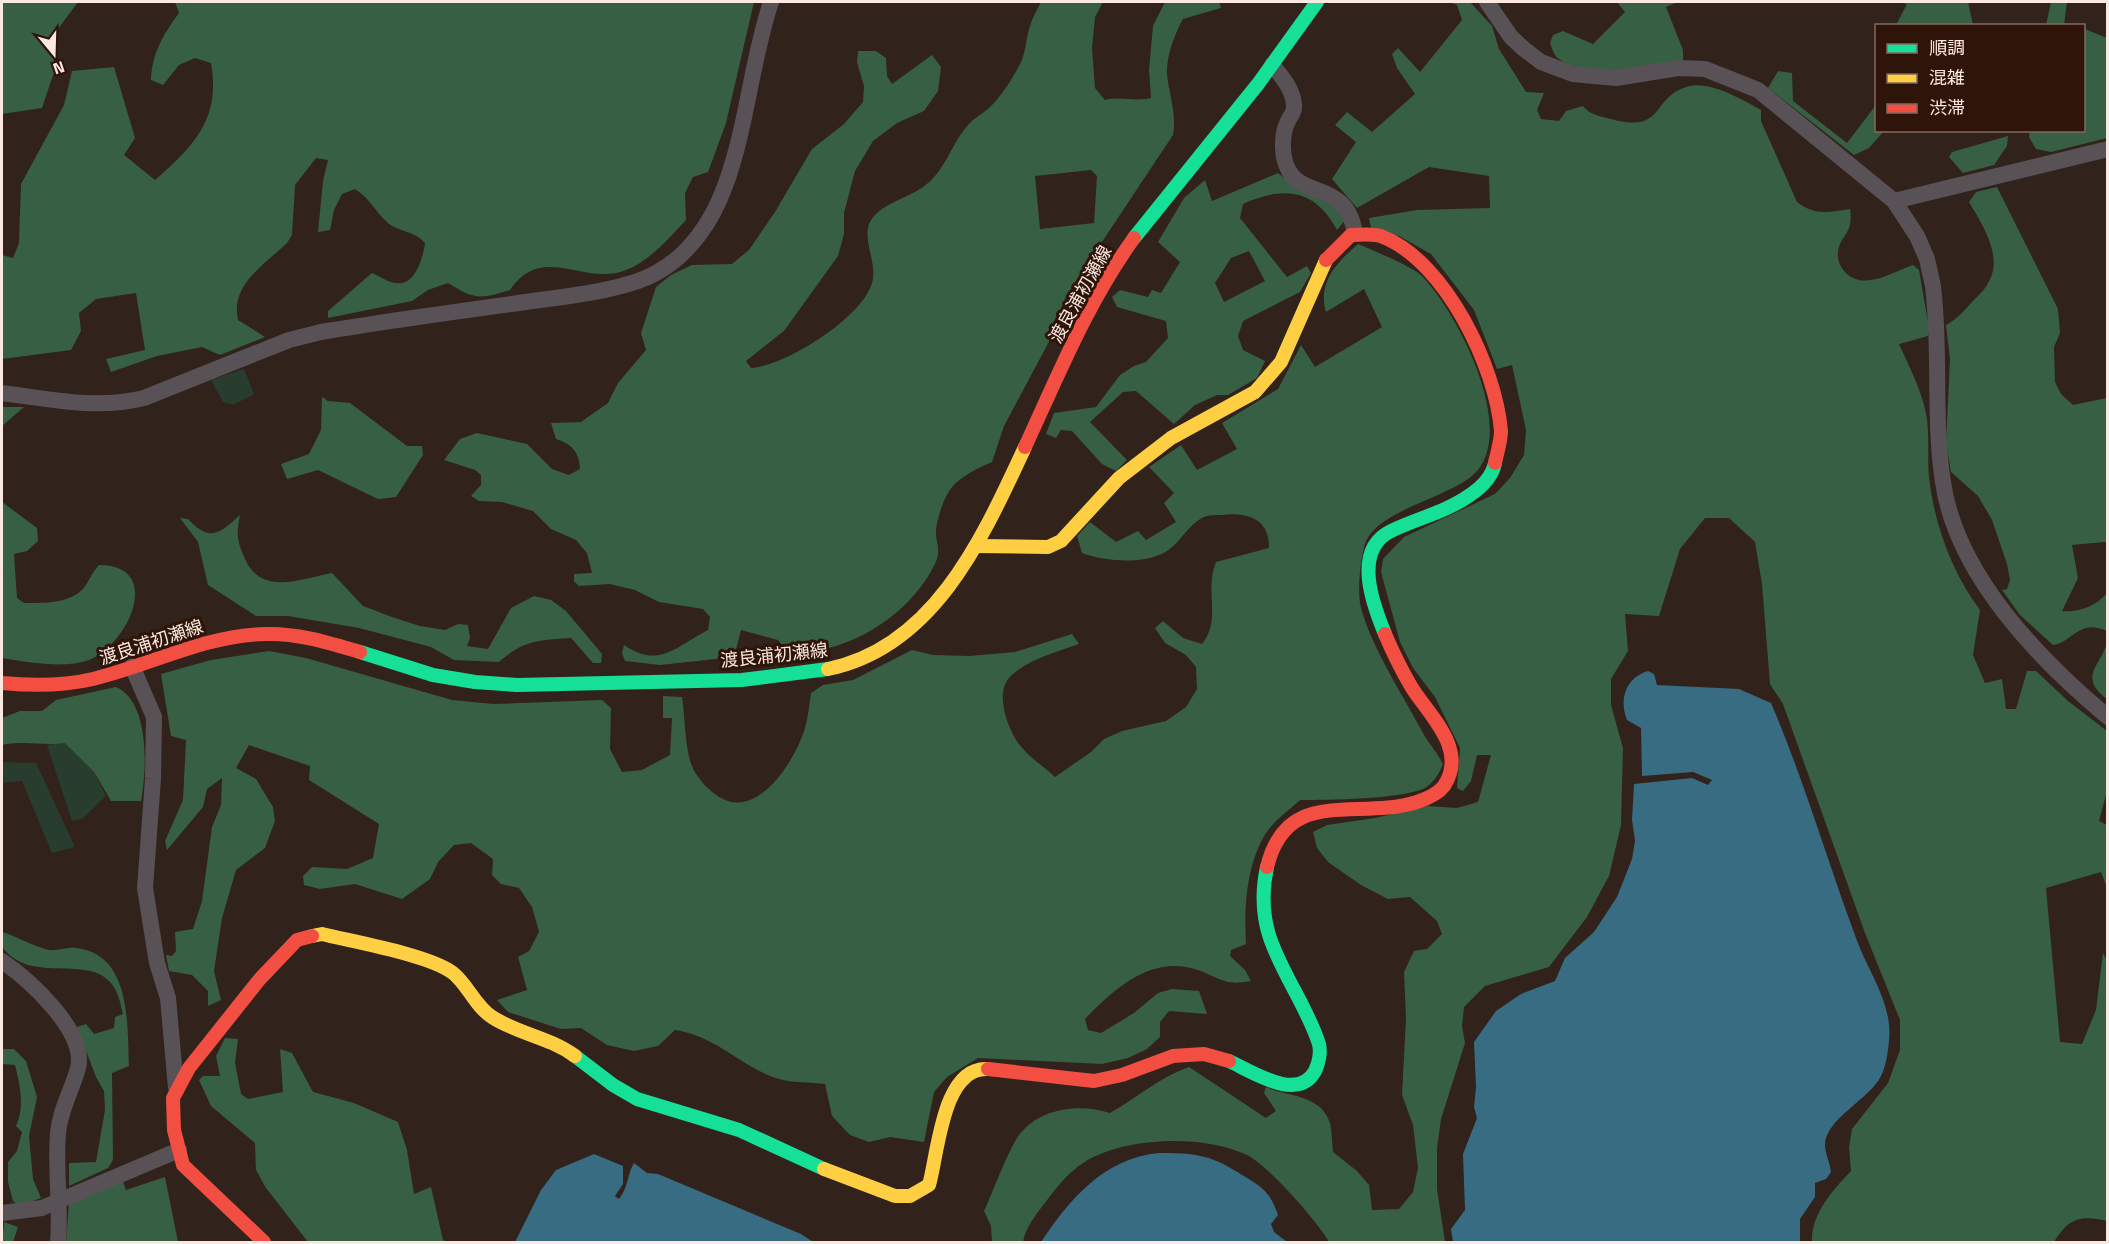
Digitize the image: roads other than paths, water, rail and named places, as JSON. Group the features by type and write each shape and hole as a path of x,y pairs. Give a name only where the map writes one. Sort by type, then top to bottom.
{"street":[{"path":"2,393 79,404 123,403 144,398 289,340 412,317 552,298 635,283 655,274 671,264 697,239 709,221 725,186 771,2"},
{"name":"渡良浦初瀬線","path":"2,683 41,685 82,681 192,645 229,637 266,634 291,635 374,656 412,670 494,685 698,681 823,670 863,658 907,632 944,594 976,546 1085,316 1128,244 1272,65 1317,2"},
{"path":"1487,2 1511,37 1524,49 1541,62 1573,74 1616,78 1678,68 1705,69 1744,83 1782,108 1894,201 1917,236 1927,259 1934,286 1943,484 1960,540 1981,582 2006,615 2108,717"},
{"path":"1272,65 1291,89 1294,105 1283,136 1289,171 1295,178 1335,197 1346,209 1353,223 1355,234"},
{"path":"1894,201 2108,149"},
{"path":"176,1088 259,980 297,940 322,934 434,963 454,974 478,1006 493,1018 560,1044 613,1085 637,1099 738,1130 814,1165 895,1196 910,1196 929,1185 952,1090 970,1072 984,1069 1093,1081 1112,1077 1165,1056 1192,1053 1214,1054 1233,1060 1263,1078 1280,1083 1295,1085 1305,1082 1316,1071 1320,1058 1319,1045 1280,958 1265,918 1266,872 1272,848 1284,829 1296,819 1312,814 1401,805 1436,794 1447,783 1451,756 1444,735 1412,686 1383,628 1370,588 1368,565 1375,547 1389,532 1473,494 1493,470 1502,438 1500,409 1493,383 1455,301 1419,259 1378,235 1355,234 1333,248 1281,362 1256,392 1171,438 1128,471 1094,502 1061,541 1048,547 976,546"},
{"path":"132,666 154,717 153,779 145,888 157,963 168,998 176,1088 172,1114 178,1150 183,1165 191,1174 234,1211 264,1242"},
{"path":"2,961 62,1018 77,1048 79,1065 59,1122 56,1152 59,1200 58,1242"},
{"path":"2,1213 33,1210 178,1150"}],"water":[{"path":"1648,671 1654,674 1657,685 1739,689 1771,703 1794,761 1856,938 1883,1001 1889,1027 1889,1045 1884,1068 1875,1085 1832,1126 1827,1136 1825,1148 1831,1172 1826,1179 1815,1183 1815,1197 1800,1219 1800,1242 1453,1242 1451,1229 1465,1210 1463,1154 1477,1118 1474,1107 1476,1087 1474,1042 1496,1011 1521,994 1555,981 1565,958 1594,932 1617,897 1632,859 1635,841 1632,820 1634,784 1692,778 1708,785 1712,780 1693,772 1642,776 1641,728 1627,720 1624,698 1629,684 1640,674"},
{"path":"1158,1153 1181,1153 1209,1158 1259,1186 1268,1194 1278,1215 1271,1224 1274,1232 1287,1242 1041,1242 1076,1197 1104,1172 1138,1157"},
{"path":"594,1154 623,1166 623,1184 615,1196 619,1199 634,1163 647,1173 658,1174 801,1234 813,1242 515,1242 541,1190 556,1170"}]}
